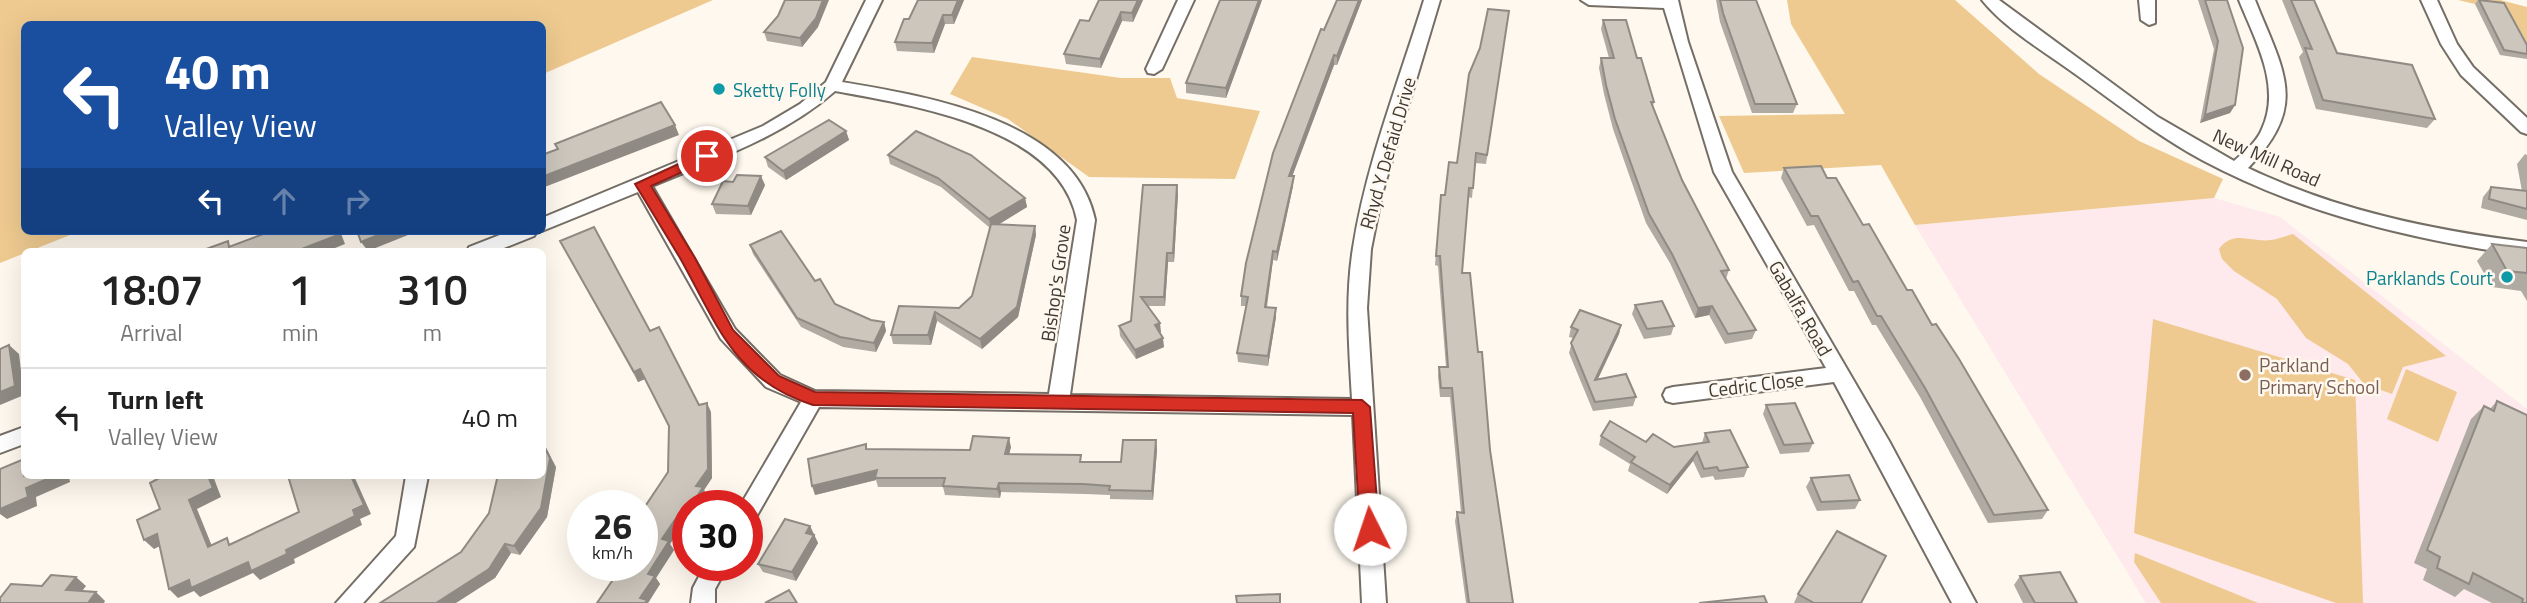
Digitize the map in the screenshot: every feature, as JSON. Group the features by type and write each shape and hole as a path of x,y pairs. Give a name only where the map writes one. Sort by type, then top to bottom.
{"street":[{"path":"546,223 769,130 806,108 832,85 847,60 874,0"},
{"path":"1154,69 1186,0"},
{"name":"Rhyd Y Defaid Drive","path":"1374,603 1357,308 1362,249 1373,194 1432,0"},
{"path":"1589,0 1670,2"},
{"name":"New Mill Road","path":"1990,0 2069,62 2164,129 2236,170 2372,221 2416,232 2527,249"},
{"path":"2147,0 2149,20"},
{"path":"2236,170 2270,131 2280,106 2276,76 2246,0"},
{"path":"2429,0 2449,44 2467,71 2527,128"},
{"name":"Gabalfa Road","path":"1670,2 1722,169 1882,446 1964,603"},
{"name":"Bishop's Grove","path":"832,85 915,100 969,117 1014,137 1056,164 1081,196 1086,220 1058,404"},
{"path":"642,184 687,258 727,334 773,381 813,399 1362,407"},
{"path":"486,248 518,235"},
{"name":"Cedric Close","path":"1673,395 1839,374"},
{"path":"760,490 813,399"},
{"path":"0,445 21,436"},
{"path":"348,603 406,540 416,479"},
{"path":"703,603 704,588 708,581"}],"shaded area":[{"path":"0,0 713,0 546,73 546,21 21,21 21,235 70,235 38,248 21,248 21,255 0,263"},
{"path":"1787,0 1955,0 2039,74 2139,141 2223,179 2214,198 1915,225 1881,165 1744,173 1719,116 1845,114 1791,24"},
{"path":"2458,0 2500,0 2527,7 2527,57 2475,4"},
{"path":"972,57 1121,78 1170,78 1177,98 1260,111 1235,179 1089,177 1008,119 950,94"},
{"name":"Parkland Primary School","path":"2214,198 2280,217 2527,409 2527,603 2146,603 1915,225"},
{"path":"2293,234 2446,356 2403,367 2392,394 2364,384 2348,364 2306,338 2277,299 2234,271 2222,259 2219,249 2224,243 2237,238 2271,240"},
{"path":"2153,319 2355,380 2363,603 2336,603 2134,533"},
{"path":"2406,369 2457,392 2438,442 2387,419"},
{"path":"2135,553 2258,603 2161,603 2134,562"}],"building":[{"path":"785,0 823,0 816,18 800,38 764,32 778,16"},
{"path":"918,0 958,0 952,15 943,15 932,43 895,42 904,19 909,19"},
{"path":"1099,0 1138,0 1132,13 1121,12 1100,59 1064,54 1080,20 1089,21"},
{"path":"1220,0 1259,0 1226,88 1186,83"},
{"path":"1337,0 1359,0 1337,56 1334,55 1289,176 1294,176 1277,252 1273,251 1265,307 1276,308 1268,356 1237,353 1248,297 1241,296 1246,263 1273,153 1321,29 1324,30"},
{"path":"1720,0 1756,0 1797,104 1755,104"},
{"path":"2205,0 2227,0 2243,48 2235,105 2205,115 2218,41"},
{"path":"2291,0 2314,0 2337,53 2412,65 2435,119 2323,100 2305,48 2312,49"},
{"path":"2479,0 2504,3 2527,45 2527,54 2504,50"},
{"path":"1488,9 1509,11 1487,155 1476,153 1473,188 1469,188 1462,273 1470,273 1478,352 1482,352 1490,450 1513,603 1469,603 1457,512 1464,513 1452,388 1441,388 1439,367 1448,367 1440,256 1436,256 1441,195 1445,195 1449,162 1457,163 1469,74 1480,48"},
{"path":"1603,20 1626,20 1637,58 1641,58 1654,102 1651,102 1682,180 1729,270 1721,271 1756,330 1728,334 1712,306 1698,308 1649,214 1615,119 1606,85 1601,58 1614,58"},
{"path":"661,102 675,125 546,175 546,154 558,149 555,144"},
{"path":"829,120 846,131 783,171 765,157"},
{"path":"916,131 971,155 1025,198 989,219 938,178 888,155"},
{"path":"1821,166 1827,178 1836,178 1863,225 1869,224 1907,290 1912,290 1932,325 1936,324 2048,510 1994,515 1925,388 1881,316 1877,316 1858,281 1853,282 1818,216 1811,216 1784,168"},
{"path":"737,175 761,176 748,206 712,204 723,181 733,182"},
{"path":"1143,185 1177,185 1173,253 1167,253 1164,297 1141,297 1160,323 1155,325 1163,338 1135,350 1119,326 1131,321"},
{"path":"2491,187 2527,191 2527,209 2489,199"},
{"path":"991,224 1035,226 1017,307 980,339 935,312 928,335 891,335 899,306 959,308 972,296"},
{"path":"594,227 650,331 659,327 699,405 707,403 708,469 696,486 703,487 701,490 672,490 672,524 662,539 669,541 658,558 656,490 668,472 669,426 640,369 634,372 560,241"},
{"path":"781,231 815,281 820,279 835,304 871,320 884,322 874,343 840,337 797,318 750,245"},
{"path":"260,235 338,235 304,248 209,248 228,241 229,247"},
{"path":"358,235 378,235 361,242"},
{"path":"2492,244 2527,248 2527,273 2507,271"},
{"path":"1662,301 1674,326 1647,329 1635,305"},
{"path":"1580,310 1621,325 1595,380 1626,374 1636,397 1595,402 1571,343 1578,330 1571,327"},
{"path":"9,345 15,386 0,392 0,349"},
{"path":"2497,401 2527,415 2527,603 2522,603 2523,599 2473,573 2469,584 2437,568 2440,557 2427,550 2484,406 2494,411"},
{"path":"1795,403 1813,443 1784,445 1766,405"},
{"path":"1610,421 1646,442 1653,434 1674,447 1709,442 1705,433 1730,430 1748,467 1719,471 1717,467 1704,469 1697,452 1670,485 1631,462 1635,457 1601,436"},
{"path":"973,436 1009,438 1005,454 1081,455 1080,462 1121,462 1123,440 1156,440 1152,491 1109,490 1110,486 1083,484 999,483 997,489 943,486 945,478 875,478 877,470 812,486 808,459 866,444 866,449 970,450"},
{"path":"546,450 550,458 541,508 514,546 505,544 489,569 436,603 380,603 461,552 489,513 497,479 546,479"},
{"path":"21,460 21,479 47,479 26,488 28,497 0,509 0,469"},
{"path":"1849,475 1860,500 1821,502 1811,478"},
{"path":"157,479 209,479 213,488 189,500 208,547 227,538 229,545 299,512 289,479 352,479 364,505 353,510 355,516 286,550 287,554 251,571 248,562 191,588 189,580 169,589 157,534 144,540 137,520 160,509 150,483"},
{"path":"785,519 810,526 806,533 814,535 792,572 763,565 763,556"},
{"path":"1837,531 1886,556 1861,603 1814,603 1798,594"},
{"path":"2060,572 2077,603 2035,603 2020,576"},
{"path":"51,575 76,577 66,590 96,592 88,603 0,603 0,598 11,584 42,586"},
{"path":"612,581 652,581 640,598 647,600 645,603 597,603"},
{"path":"789,590 797,603 765,603"},
{"path":"1280,594 1280,603 1237,603 1236,596"},
{"path":"1764,596 1767,603 1699,603"}],"place":[{"name":"Sketty Folly","path":"719,89"},
{"name":"Parklands Court","path":"2507,277"},
{"name":"Parkland Primary School","path":"2245,375"}],"route":[{"path":"707,156 642,184 687,258 727,334 773,381 813,399 1362,407 1370,529"}]}
